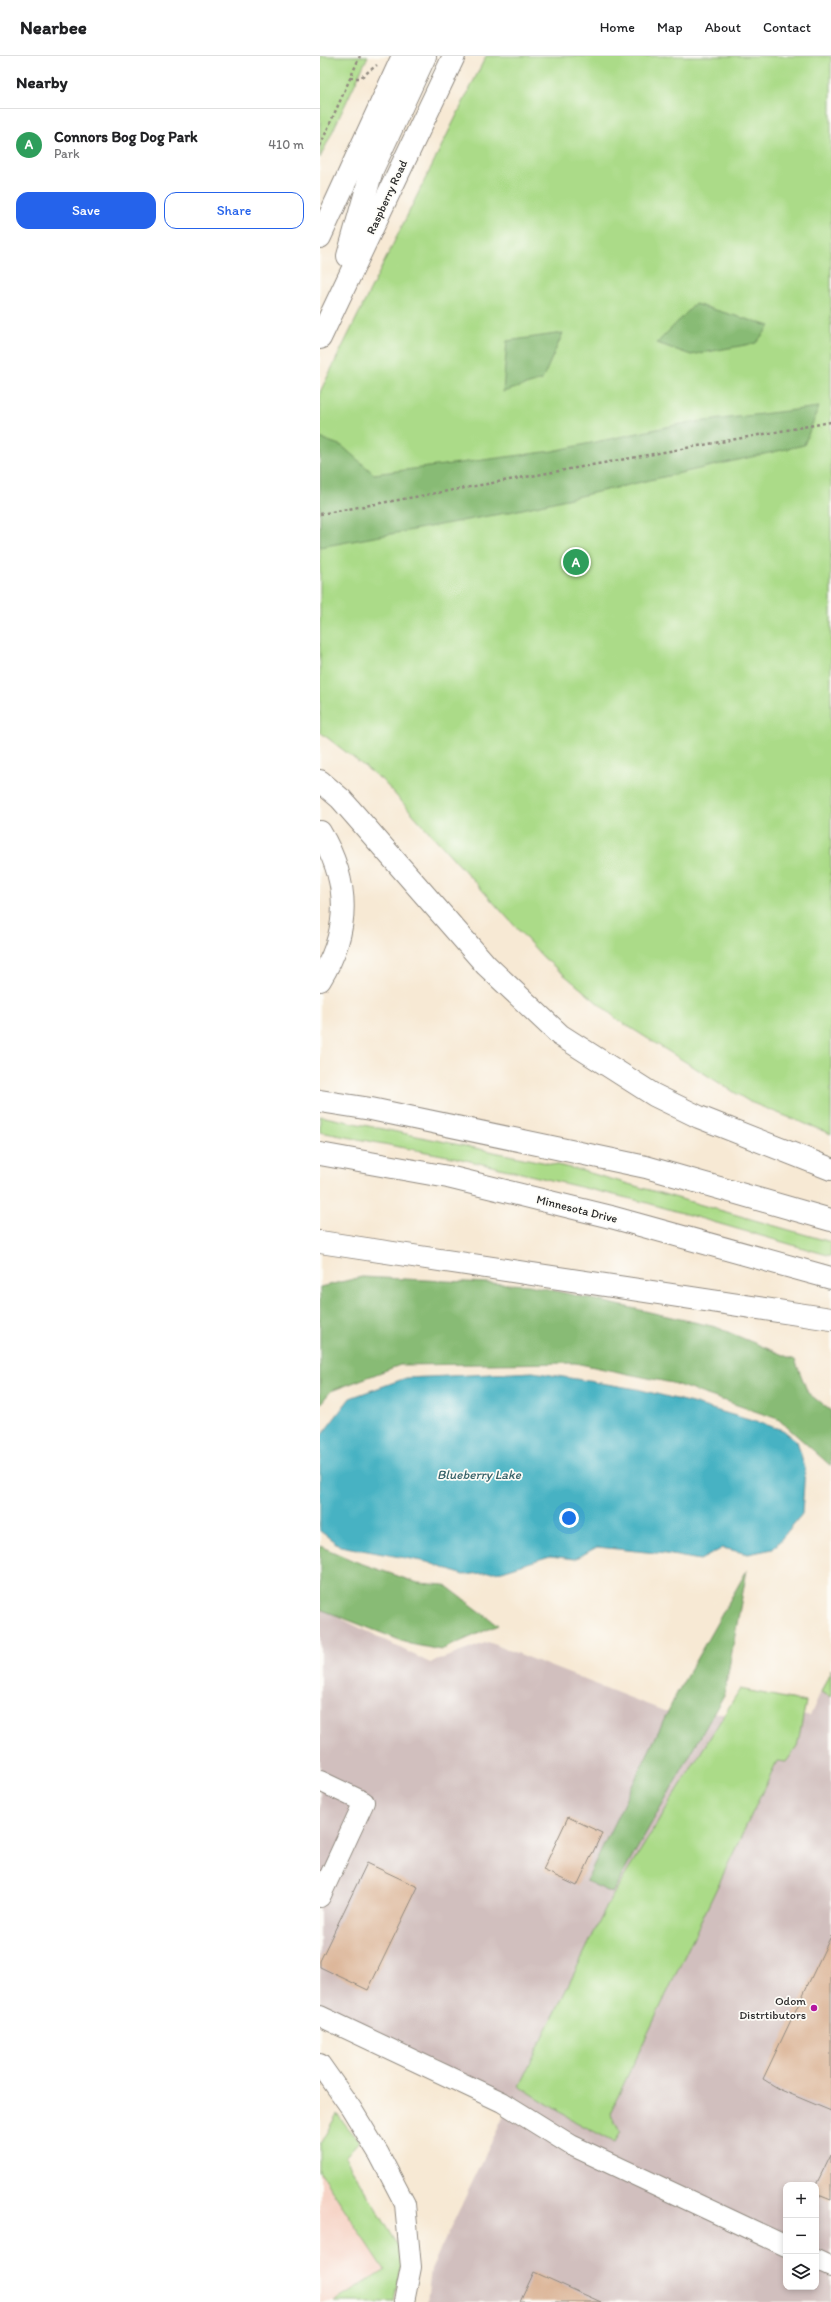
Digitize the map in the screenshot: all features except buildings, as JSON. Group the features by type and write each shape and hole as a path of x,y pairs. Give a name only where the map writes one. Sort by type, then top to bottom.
{"main road":[{"path":"320,237 404,56"},
{"path":"330,319 372,170 425,56"},
{"name":"Raspberry Road","path":"320,338 454,56"},
{"path":"320,781 341,799 437,907 486,965 560,1035 654,1094 692,1114 831,1170"},
{"path":"320,832 335,860 340,878 343,905 342,925 336,947 330,964 320,980"},
{"path":"320,1101 371,1109 646,1167 831,1220"},
{"name":"Minnesota Drive","path":"320,1154 448,1177 611,1218 831,1278"},
{"path":"320,1242 831,1319"}],"street":[{"path":"320,1782 364,1802 320,1897"},
{"path":"320,2016 502,2102 571,2145 783,2245"},
{"path":"320,2064 351,2108 380,2154 405,2204 411,2267 404,2302"},
{"path":"819,2261 831,2267"}],"path":[{"path":"320,146 360,56"},
{"path":"350,78 360,78 369,73 380,61"},
{"path":"320,514 831,422"}],"shaded area":[{"path":"320,1608 430,1663 488,1642 664,1711 810,1716 831,1669 831,2302 427,2302 431,2269 512,2099 320,2011"},
{"path":"320,2172 385,2270 334,2302 320,2302"}],"green space":[{"path":"320,56 368,56 320,158"},
{"path":"486,56 831,56 831,1134 750,1102 618,1020 543,957 382,780 320,732 320,392"},
{"path":"695,304 770,326 756,343 691,355 657,343"},
{"path":"563,333 542,380 503,392 507,341"},
{"path":"819,407 804,445 505,513 320,547 320,438 342,446 374,474 553,451 681,424"},
{"path":"320,1116 576,1169 831,1242 831,1256 644,1202 453,1157 320,1132"},
{"path":"362,1277 529,1285 716,1327 795,1360 808,1393 831,1411 831,1466 778,1419 672,1383 575,1363 400,1365 331,1391 320,1404 320,1287"},
{"path":"320,1546 354,1561 418,1583 445,1585 498,1625 441,1650 410,1644 320,1609"},
{"path":"747,1570 724,1695 612,1893 586,1881 677,1693"},
{"path":"831,1669 831,1697 821,1692"},
{"path":"740,1689 806,1702 797,1747 786,1762 777,1761 610,2113 620,2132 614,2142 576,2122 519,2086 610,1900"},
{"path":"337,2114 359,2141 345,2157 404,2255 394,2302 334,2302 385,2270 320,2172 320,2144"}],"water":[{"name":"Blueberry Lake","path":"533,1372 637,1389 692,1403 783,1430 797,1441 805,1468 802,1514 773,1549 748,1554 723,1548 700,1560 666,1554 597,1547 575,1559 550,1556 502,1571 463,1575 427,1562 340,1546 320,1531 320,1437 350,1398 406,1378"}],"place":[{"name":"Connors Bog Dog Park","path":"576,562"},
{"name":"Odom Distrtibutors","path":"814,2008"}]}
